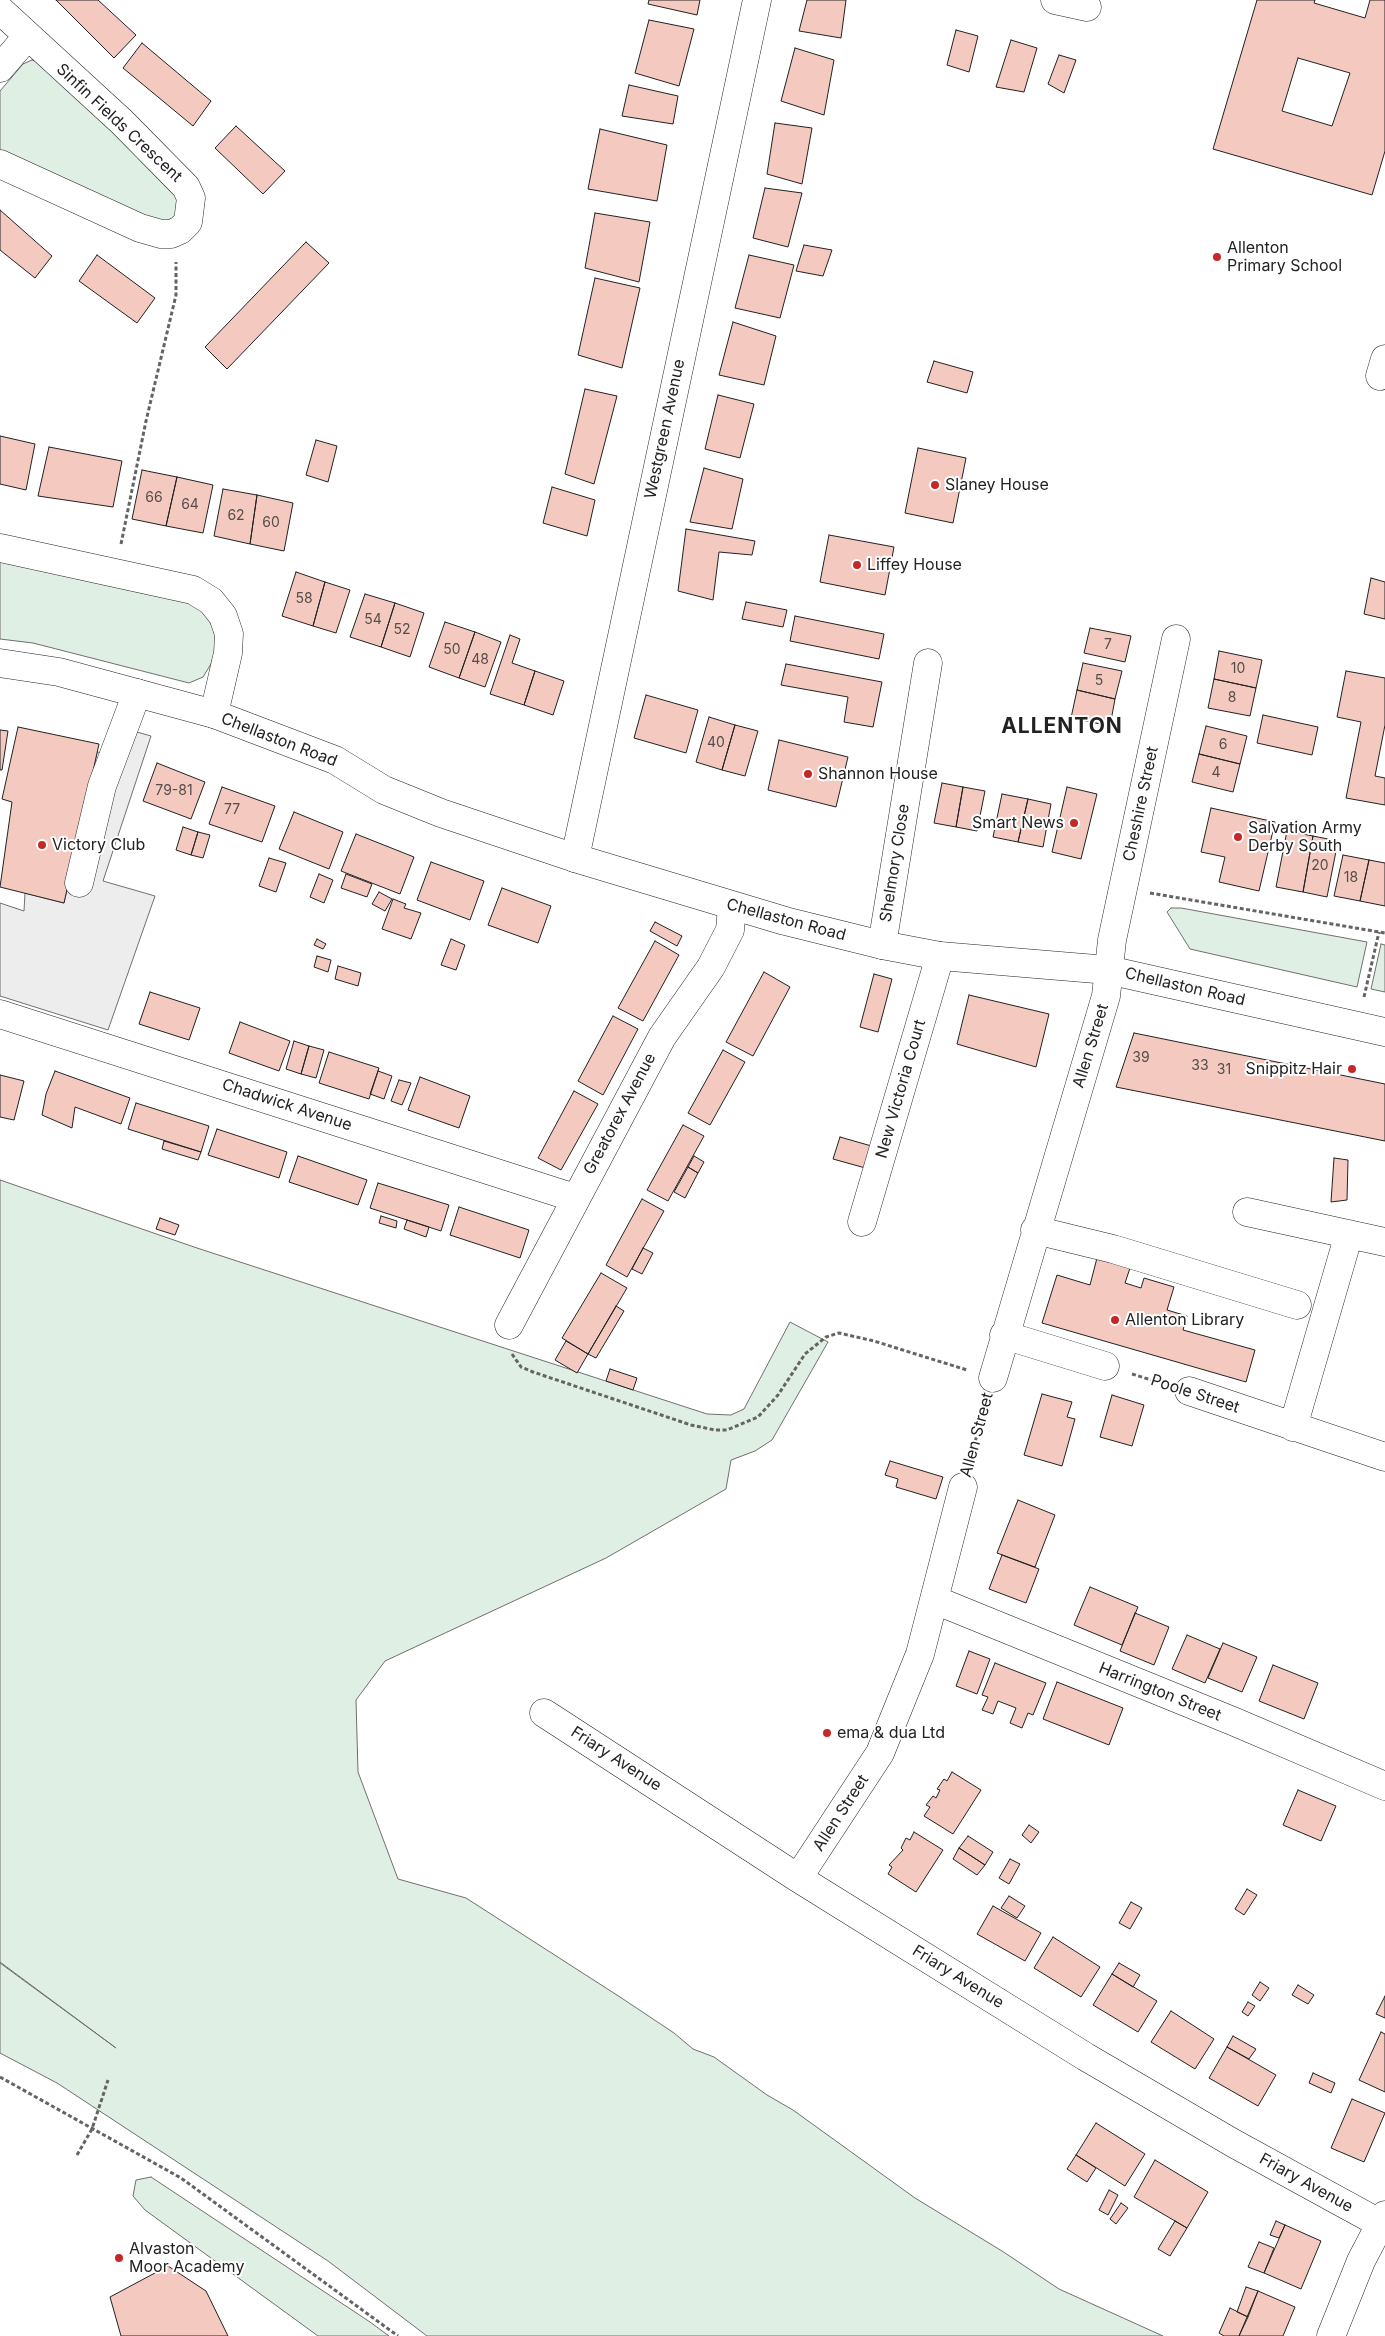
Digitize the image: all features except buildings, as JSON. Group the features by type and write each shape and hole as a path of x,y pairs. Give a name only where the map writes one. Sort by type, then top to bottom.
{"street":[{"name":"Westgreen Avenue","path":"575,858 757,0"},
{"path":"1055,0 1087,6"},
{"name":"Sinfin Fields Crescent","path":"0,10 27,37 122,122 186,187 191,198 188,222 180,230 171,234"},
{"path":"0,68 27,37"},
{"path":"0,164 140,228 161,234 171,234"},
{"name":"Chellaston Road","path":"0,548 193,590 211,600 224,616 229,634 228,652 214,714"},
{"name":"Cheshire Street","path":"1108,970 1123,888 1176,639"},
{"name":"Chellaston Road","path":"0,663 59,672 214,714 335,760 384,790 442,813 575,858 732,907 882,945 940,956 1108,970 1385,1032"},
{"name":"Shelmory Close","path":"882,945 928,663"},
{"path":"79,883 102,786 137,693"},
{"name":"Greatorex Avenue","path":"509,1325 662,1037 711,967 730,930 732,907"},
{"name":"New Victoria Court","path":"862,1222 940,956"},
{"name":"Allen Street","path":"993,1378 1035,1230 1106,996 1108,970"},
{"name":"Chadwick Avenue","path":"0,1014 575,1198"},
{"path":"1247,1212 1385,1242"},
{"path":"1035,1230 1113,1249 1297,1305"},
{"path":"1293,1427 1349,1234"},
{"path":"1004,1335 1105,1366"},
{"name":"Poole Street","path":"1189,1392 1385,1458"},
{"name":"Allen Street","path":"798,1878 880,1753 920,1654 963,1487"},
{"name":"Harrington Street","path":"935,1600 1236,1722 1385,1786"},
{"name":"Friary Avenue","path":"544,1713 798,1878 1086,2057 1233,2143 1383,2220"},
{"path":"1331,2336 1360,2261 1383,2220"}],"path":[{"path":"115,572 146,421 176,295 176,260 171,234"},
{"path":"1123,888 1385,933"},
{"path":"1357,1026 1379,932"},
{"path":"509,1325 507,1335 509,1349 521,1368 691,1425 715,1430 737,1427 758,1417 778,1395 804,1354 826,1337 839,1333 874,1340 993,1378"},
{"name":"Poole Street","path":"1105,1366 1189,1392"},
{"name":"Allen Street","path":"963,1487 993,1378"},
{"path":"0,2077 181,2178 398,2336"},
{"path":"77,2155 92,2129 108,2080"}],"green space":[{"path":"32,60 52,67 176,195 180,216 164,224 0,151 0,91 23,64"},
{"path":"0,560 194,602 207,616 215,632 216,649 211,664 203,677 189,683 33,643 0,639"},
{"path":"1171,908 1181,908 1367,942 1357,987 1190,949 1167,912"},
{"path":"1381,944 1385,945 1385,992 1371,989"},
{"path":"0,1180 197,1248 707,1414 731,1415 744,1409 790,1322 828,1342 772,1440 755,1451 731,1460 726,1489 606,1558 385,1661 356,1700 358,1772 398,1879 466,1898 620,1997 674,2033 693,2049 714,2057 767,2095 793,2110 915,2198 1002,2251 1059,2289 1163,2336 427,2336 328,2261 57,2083 0,2053 0,1963 116,2048 0,1962"},
{"path":"151,2177 389,2336 318,2336 145,2210 133,2196 136,2180"}],"shaded area":[{"path":"116,726 151,736 103,881 155,896 108,1030 0,996 0,903 24,911 25,893 64,903 97,752 109,754"}],"place":[{"name":"Allenton Primary School","path":"1217,257"},
{"name":"Slaney House","path":"935,485"},
{"name":"Liffey House","path":"857,565"},
{"name":"Shannon House","path":"808,774"},
{"name":"Smart News","path":"1074,823"},
{"name":"Salvation Army Derby South","path":"1238,837"},
{"name":"Victory Club","path":"42,845"},
{"name":"Snippitz Hair","path":"1352,1069"},
{"name":"Allenton Library","path":"1115,1320"},
{"name":"ema & dua Ltd","path":"827,1733"},
{"name":"Alvaston Moor Academy","path":"119,2258"}],"district":[{"name":"ALLENTON","path":"1062,727"}]}
